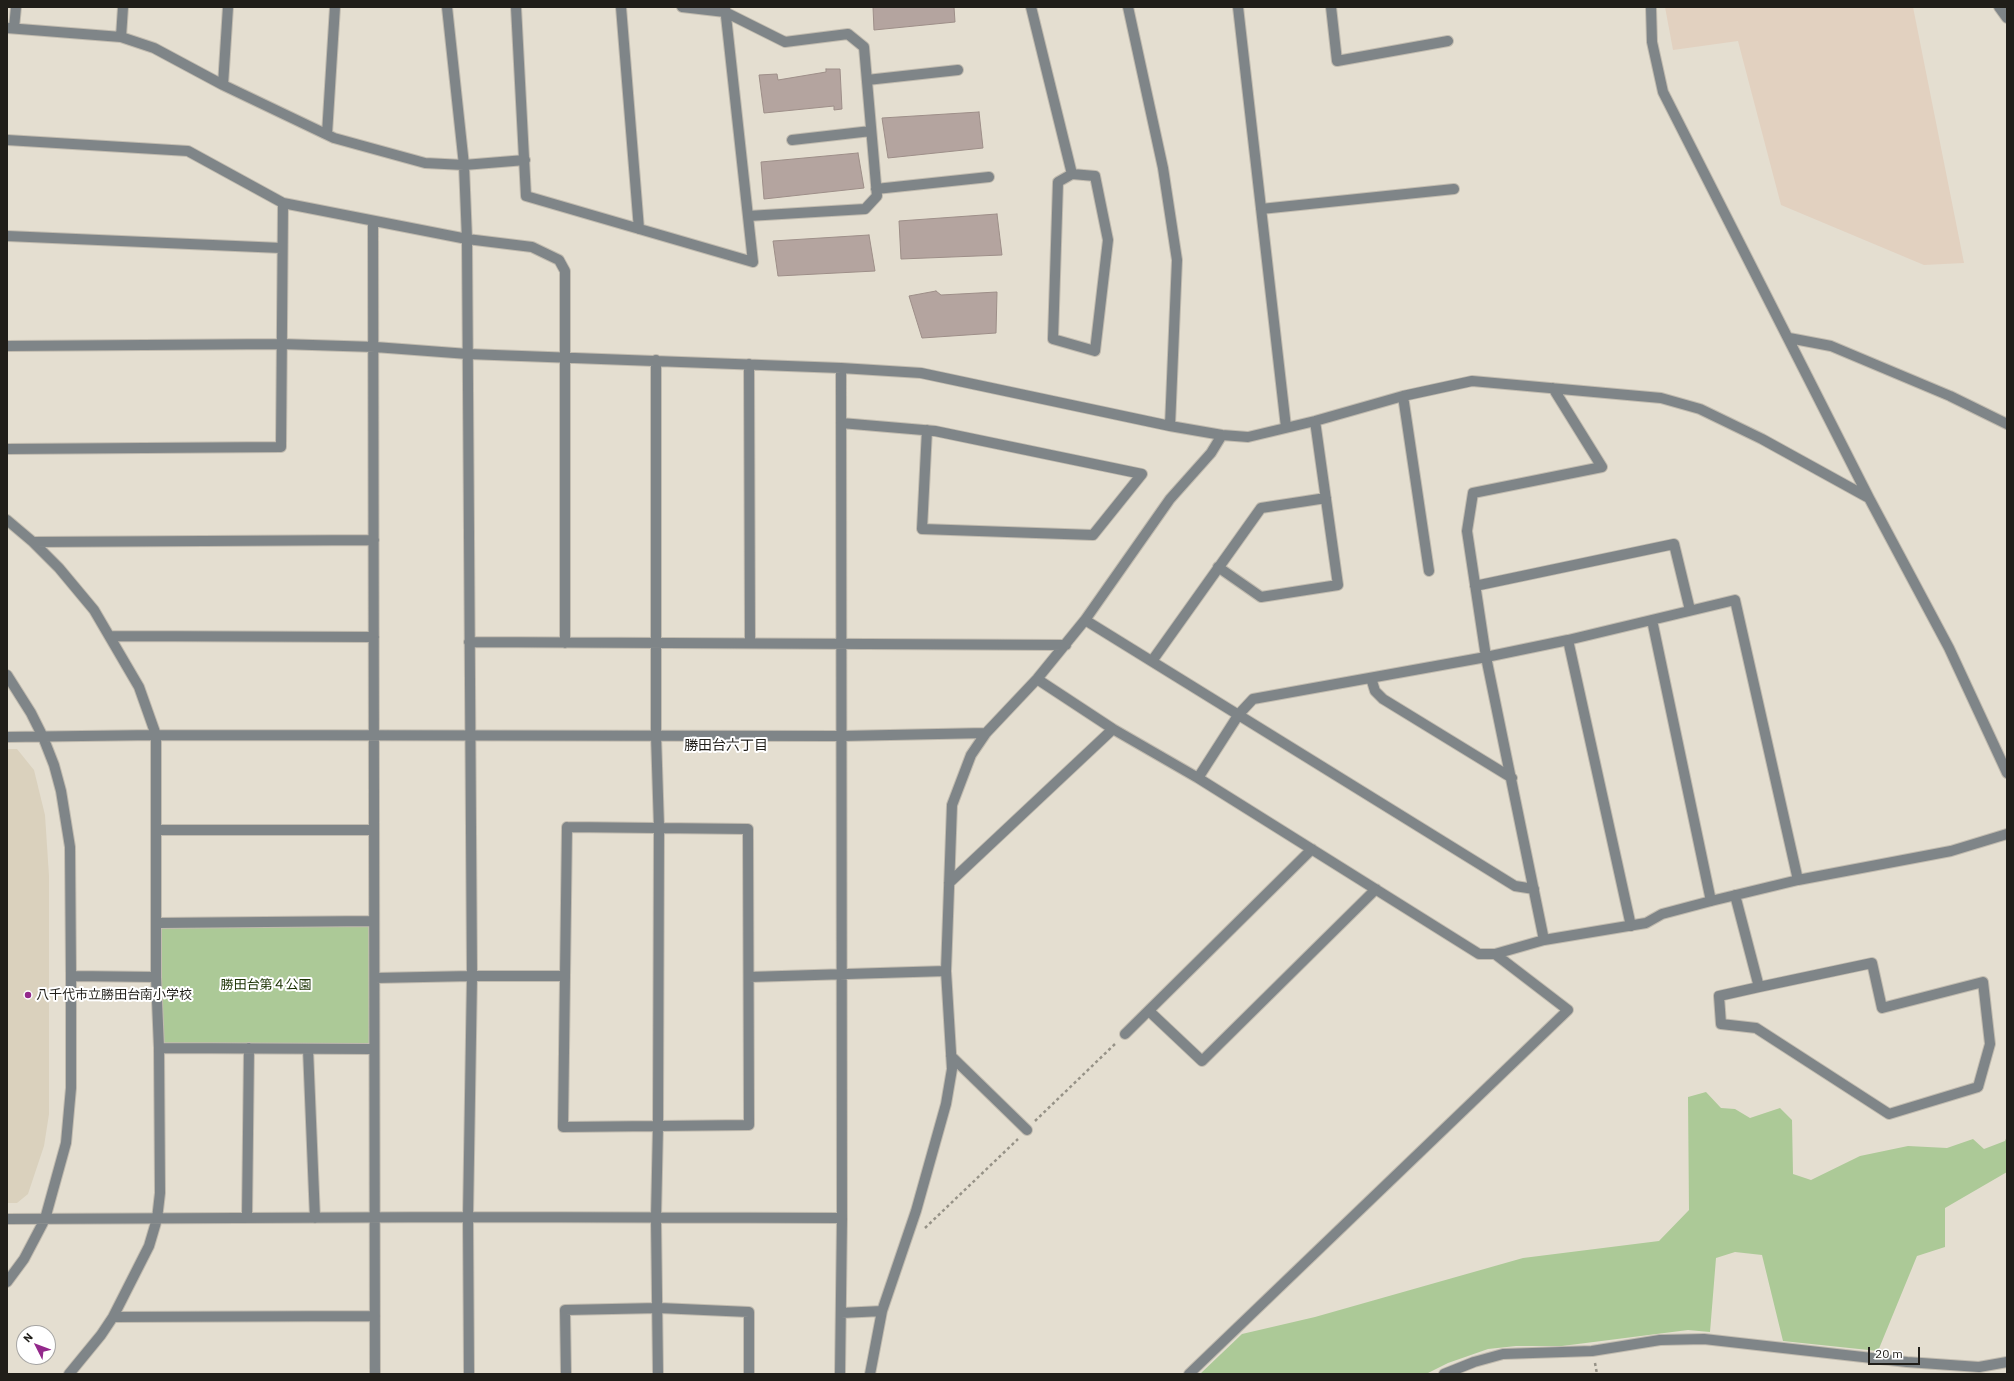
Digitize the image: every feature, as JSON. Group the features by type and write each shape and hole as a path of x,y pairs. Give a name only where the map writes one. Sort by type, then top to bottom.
{"street":[{"path":"16,7 11,28 121,37 154,48 223,85 334,138 425,163 464,165 525,160"},
{"path":"121,37 123,7"},
{"path":"223,85 228,7"},
{"path":"327,134 335,7"},
{"path":"447,7 464,165 467,239 472,976 468,1217 469,1374"},
{"path":"516,7 526,196 753,262 725,9"},
{"path":"621,7 639,229"},
{"path":"682,7 725,9 784,42 848,34 864,47 877,196 866,209 748,216"},
{"path":"1031,7 1072,174"},
{"path":"1128,7 1163,168 1177,260 1170,426"},
{"path":"1238,7 1286,427"},
{"path":"1331,7 1337,61 1448,41"},
{"path":"1651,7 1652,42 1663,92 1869,498 1949,648 2007,773"},
{"path":"1999,7 2007,18"},
{"path":"867,80 958,70"},
{"path":"792,140 871,131"},
{"path":"7,140 188,151 283,203 373,222 467,239 532,247 559,260 564,271 565,643"},
{"path":"1072,174 1095,176 1108,240 1095,350 1053,339 1058,182 1072,174"},
{"path":"876,189 989,177"},
{"path":"1261,209 1454,189"},
{"path":"7,449 281,447 281,248 283,203"},
{"path":"373,222 375,1374"},
{"path":"7,236 281,248"},
{"path":"1789,338 1831,346 1950,396 2007,424"},
{"path":"7,346 281,344 374,347 468,354 656,360 920,373 1170,426 1222,435 1248,437 1315,421 1403,396 1472,381 1661,398 1700,409 1762,439 1869,498"},
{"path":"656,360 656,734 659,827 658,1126 656,1218 658,1374"},
{"path":"749,364 750,643"},
{"path":"840,1374 842,1218 841,368"},
{"path":"1544,940 1486,657 1467,531 1472,493 1602,467 1553,388"},
{"path":"1403,396 1429,571"},
{"path":"1218,567 1261,597 1338,585 1315,421"},
{"path":"841,423 927,430 935,431 1142,474 1093,535 922,529 927,430"},
{"path":"870,1374 882,1310 916,1211 945,1111 952,1069 946,971 952,804 971,755 986,733 1037,679 1066,644 1085,620 1170,499 1211,452 1222,435"},
{"path":"1152,661 1261,508 1326,498"},
{"path":"7,520 33,542 77,588 94,610 139,687 156,735 158,830 158,923 156,977 159,1048 160,1193 157,1219 149,1246 113,1317 101,1335 69,1374"},
{"path":"33,542 374,540"},
{"path":"1475,586 1674,544 1690,610"},
{"path":"1198,778 1239,714 1253,699 1486,657 1568,640 1735,600 1798,880"},
{"path":"1085,620 1515,886 1534,889"},
{"path":"1652,620 1711,901"},
{"path":"110,636 374,637"},
{"path":"1568,640 1630,926"},
{"path":"469,642 657,644 842,642 1066,644"},
{"path":"7,675 31,713 43,737 62,791 70,847 71,976 69,1118 66,1143 45,1219 24,1259 7,1282"},
{"path":"1371,678 1375,691 1382,699 1512,778"},
{"path":"1037,679 1113,729 1198,778 1312,848 1479,954 1495,954 1544,940 1646,923 1662,914 1734,895 1798,880 1951,851 2007,834"},
{"path":"949,883 1113,729"},
{"path":"7,737 156,735 374,736 656,734 842,736 986,733"},
{"path":"567,827 659,827 748,829 750,977 749,1125 563,1127 567,827"},
{"path":"158,830 374,830"},
{"path":"1126,1034 1312,848"},
{"path":"1149,1011 1202,1061 1376,889"},
{"path":"1734,895 1759,987"},
{"path":"158,923 374,921"},
{"path":"1189,1374 1568,1010 1495,954"},
{"path":"1872,963 1882,1008 1982,982 1990,1044 1978,1087 1889,1114 1756,1028 1722,1024 1719,996 1759,987 1872,963"},
{"path":"750,977 946,971"},
{"path":"71,976 156,977"},
{"path":"375,978 564,976"},
{"path":"159,1048 374,1049"},
{"path":"247,1218 249,1048"},
{"path":"308,1049 315,1218"},
{"path":"951,1056 1027,1130"},
{"path":"7,1219 374,1217 842,1218"},
{"path":"566,1374 565,1310 658,1308 749,1312 749,1374"},
{"path":"841,1313 882,1310"},
{"path":"113,1317 375,1316"},
{"path":"1444,1374 1474,1362 1503,1354 1592,1351 1660,1340 1704,1339 1907,1362 1979,1367 2007,1362"}],"path":[{"path":"924,1229 1126,1034"}],"shaded area":[{"path":"1665,7 1913,7 1964,263 1924,265 1781,205 1738,41 1673,50"},
{"name":"八千代市立勝田台南小学校","path":"7,749 17,749 34,770 45,815 49,876 49,1114 44,1146 28,1194 17,1203 7,1203"}],"green space":[{"name":"勝田台第４公園","path":"373,921 373,1049 159,1048 158,923"},
{"path":"1706,1092 1721,1108 1735,1109 1750,1118 1780,1108 1792,1120 1793,1174 1811,1180 1860,1156 1908,1146 1947,1148 1973,1139 1984,1149 2005,1141 2007,1136 2007,1172 1945,1208 1945,1247 1917,1256 1878,1351 1783,1341 1762,1255 1735,1252 1716,1258 1710,1332 1688,1330 1562,1346 1516,1346 1488,1349 1448,1363 1426,1374 1200,1374 1242,1334 1315,1317 1523,1258 1659,1241 1689,1210 1688,1097"}],"building":[{"path":"873,7 954,7 955,22 874,30"},
{"path":"826,69 840,69 842,109 834,110 834,106 764,113 759,75 777,74 778,80 826,72"},
{"path":"979,112 983,148 888,158 882,118"},
{"path":"858,153 864,188 764,199 761,162"},
{"path":"997,214 1002,255 901,259 899,221"},
{"path":"869,235 875,271 778,276 773,241"},
{"path":"936,291 941,295 997,292 996,333 922,338 909,296"}],"place":[{"name":"八千代市立勝田台南小学校","path":"28,995"}],"district":[{"name":"勝田台六丁目","path":"726,746"}]}
